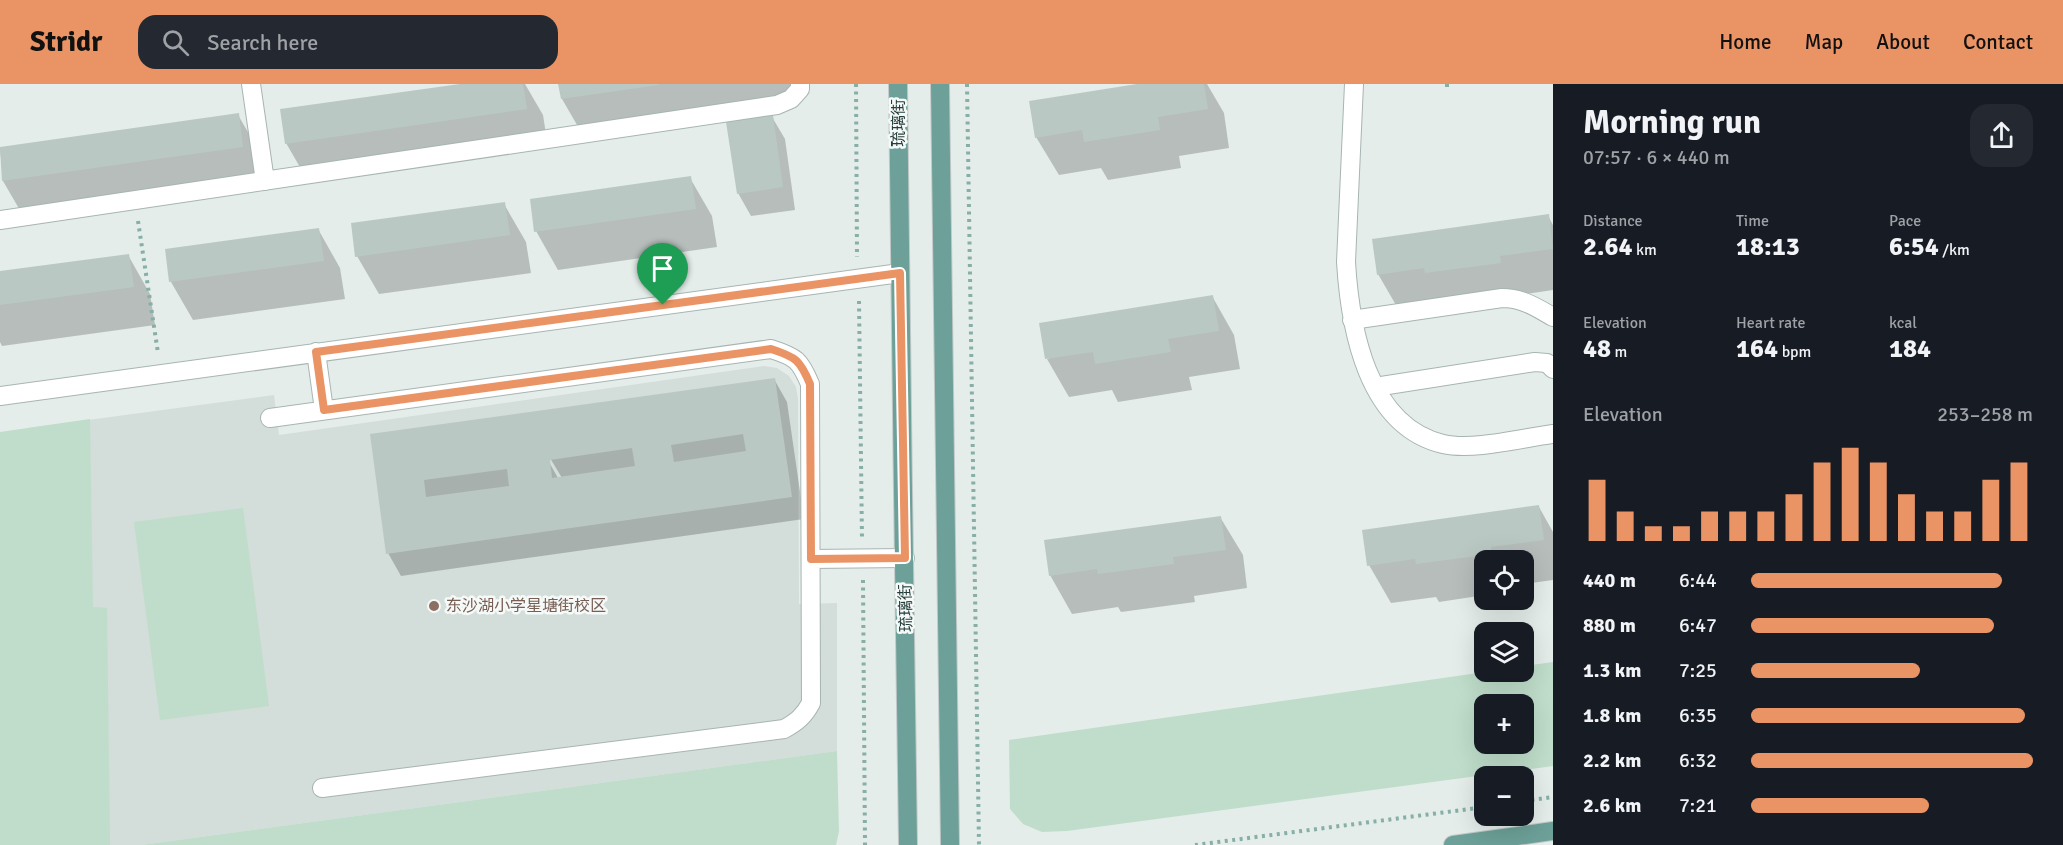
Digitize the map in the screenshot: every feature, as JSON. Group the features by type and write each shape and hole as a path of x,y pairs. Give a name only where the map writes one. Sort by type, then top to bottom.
{"main road":[{"name":"琉璃街","path":"898,84 908,845"},
{"path":"940,84 950,845"},
{"path":"1454,845 1553,831"}],"street":[{"path":"251,84 266,181"},
{"path":"0,220 777,105 791,99 800,89 800,84"},
{"path":"1354,84 1346,262 1352,320 1361,355 1375,387 1388,408 1406,426 1422,436 1444,444 1468,446 1553,434"},
{"path":"0,396 900,273"},
{"path":"1352,320 1502,298 1515,298 1529,303 1553,317"},
{"path":"270,418 771,349 787,355 802,366 810,384 811,703 805,715 796,723 783,729 322,788"},
{"path":"316,352 324,410"},
{"path":"1375,387 1535,362 1547,363 1553,369"},
{"path":"811,559 905,558"}],"path":[{"path":"856,84 865,845"},
{"path":"967,84 979,845"},
{"path":"1447,84 1448,90"},
{"path":"135,200 159,357"},
{"path":"1534,800 1553,798"},
{"path":"1195,845 1474,808"}],"shaded area":[{"name":"东沙湖小学星塘街校区","path":"764,366 777,368 789,376 796,387 798,399 799,604 837,603 837,751 141,845 34,845 28,428 274,395 279,435"}],"green space":[{"path":"90,419 93,607 107,608 110,845 0,845 0,432"},
{"path":"243,508 269,706 160,720 134,522"},
{"path":"1553,662 1553,766 1534,769 1534,766 1474,766 1474,777 1067,831 1042,832 1023,824 1010,809 1009,740 1474,674 1474,682 1534,682 1534,665"},
{"path":"837,751 839,831 836,845 141,845"}],"building":[{"path":"460,84 523,84 527,109 285,144 280,109"},
{"path":"558,84 659,84 659,85 561,99"},
{"path":"1137,84 1204,84 1208,109 1158,117 1160,130 1084,142 1082,130 1035,138 1029,101"},
{"path":"239,113 243,147 2,181 0,147"},
{"path":"773,115 783,187 737,194 726,122"},
{"path":"691,176 696,209 534,232 530,199"},
{"path":"505,202 510,235 355,257 351,223"},
{"path":"1549,214 1553,249 1500,256 1501,263 1425,273 1424,268 1377,275 1372,239"},
{"path":"319,228 324,261 169,282 165,249"},
{"path":"129,254 134,287 0,305 0,271"},
{"path":"1213,295 1219,331 1168,339 1171,352 1095,364 1093,352 1045,359 1039,323"},
{"path":"775,378 792,497 386,554 370,434","holes":["743,434 746,451 674,462 671,445","632,448 635,466 552,478 550,460","507,469 509,486 426,497 424,480"]},
{"path":"1539,505 1544,540 1491,547 1491,550 1474,550 1474,556 1416,564 1415,559 1367,566 1362,530"},
{"path":"1221,516 1226,550 1173,557 1174,564 1098,574 1097,569 1049,576 1044,540"}],"place":[{"name":"东沙湖小学星塘街校区","path":"434,606"}],"route":[{"path":"900,273 905,558 811,559 810,384 802,366 787,355 771,349 324,410 316,352 663,305 900,273"}]}
